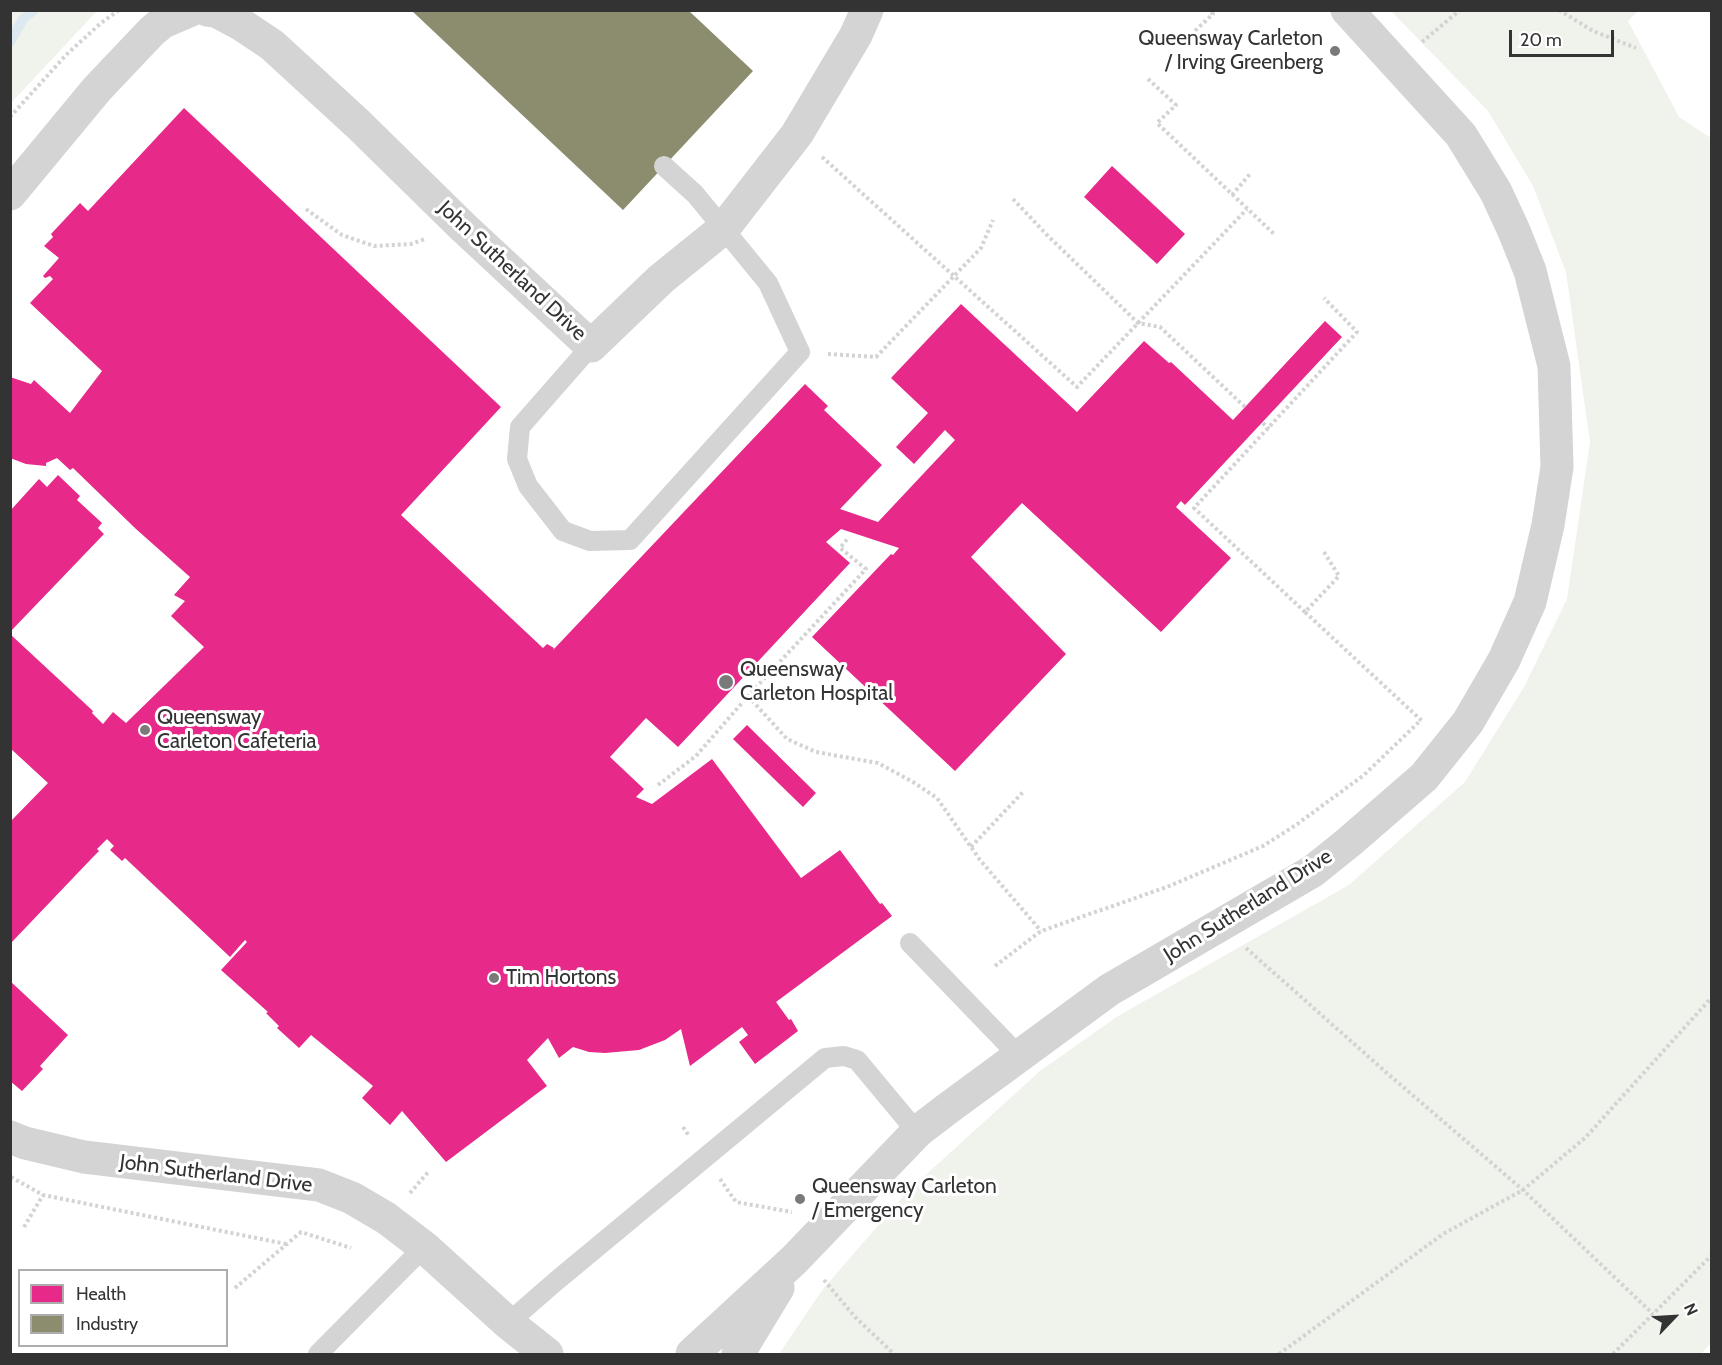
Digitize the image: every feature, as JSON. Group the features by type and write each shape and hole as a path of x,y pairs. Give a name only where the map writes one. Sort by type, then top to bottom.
{"street":[{"path":"10,194 97,89 152,31 163,22 191,10"},
{"name":"John Sutherland Drive","path":"207,10 216,11 272,45 591,346 661,279 724,228 797,134 856,35 867,10"},
{"name":"John Sutherland Drive","path":"738,1354 805,1266 917,1132 1108,990 1313,871 1424,777 1468,722 1504,660 1530,602 1548,525 1557,467 1554,366 1530,271 1496,192 1461,135 1347,10"},
{"name":"John Sutherland Drive","path":"10,1137 25,1143 84,1157 319,1185 352,1198 386,1218 424,1247 508,1323 547,1354"},
{"name":"John Sutherland Drive","path":"692,1354 805,1266"}],"lane":[{"path":"591,346 520,427 517,459 528,486 563,531 590,541 630,540 800,352 768,283 695,194 664,166"},
{"path":"910,943 1019,1056"},
{"path":"508,1323 825,1058 844,1056 857,1060 917,1132"},
{"path":"318,1354 424,1247"}],"path":[{"path":"10,117 68,54 101,23 119,10"},
{"path":"1182,43 1213,14 1209,10"},
{"path":"1419,45 1460,10"},
{"path":"1559,10 1593,31 1636,48"},
{"path":"1148,79 1176,105 1157,123 1274,234"},
{"path":"834,167 1077,387 1247,209"},
{"path":"1232,195 1250,174"},
{"path":"1012,199 1047,236 1138,323 1160,327 1245,407"},
{"path":"306,209 342,235 374,246 411,244 463,227"},
{"path":"800,352 876,357 981,248 993,220"},
{"path":"1324,298 1357,332 1194,508 1449,746"},
{"path":"1263,423 1269,429"},
{"path":"658,785 696,756 748,696 866,569 840,548 849,537"},
{"path":"1305,612 1339,576 1324,552"},
{"path":"748,696 787,739 816,752 878,763 937,798 971,847 1041,931"},
{"path":"995,966 1041,931 1167,887 1263,846 1364,775 1420,720"},
{"path":"971,847 1024,791"},
{"path":"1221,925 1388,1074 1523,1190 1653,1314"},
{"path":"1279,1354 1443,1234 1523,1190 1586,1137 1712,997"},
{"path":"683,1126 736,1202 799,1213"},
{"path":"408,1196 429,1171"},
{"path":"10,1177 43,1195 286,1244"},
{"path":"24,1227 43,1195"},
{"path":"235,1288 301,1232 351,1248"},
{"path":"1613,1354 1712,1255"},
{"path":"805,1266 894,1354"}],"shaded area":[{"path":"10,11 97,11 11,103"},
{"path":"1391,11 1638,11 1628,21 1679,117 1711,138 1711,1343 1701,1354 779,1354 823,1289 908,1191 1040,1071 1118,1016 1349,885 1465,782 1524,687 1567,599 1590,442 1566,272 1533,186 1488,111"}],"building: Health":[{"path":"184,108 501,407 401,515 543,648 547,644 554,648 553,650 805,384 828,406 824,410 882,465 840,509 878,522 955,440 945,430 914,464 896,447 928,413 891,378 961,304 1077,412 1144,341 1169,363 1171,362 1233,420 1325,321 1342,337 1185,505 1181,501 1176,507 1231,558 1161,632 1022,503 971,557 1066,654 955,771 812,637 899,548 841,529 826,542 850,563 678,747 646,718 610,757 644,789 636,797 652,804 712,759 801,878 840,850 880,904 882,903 892,916 776,1002 798,1031 755,1064 739,1042 748,1035 742,1027 690,1066 681,1029 665,1040 639,1050 605,1053 589,1052 573,1047 559,1058 548,1038 527,1060 547,1086 446,1162 402,1111 390,1125 362,1098 373,1086 311,1035 299,1048 277,1028 279,1026 266,1013 268,1012 221,970 247,942 245,940 230,957 125,858 122,861 110,850 114,846 107,839 97,849 99,851 10,944 10,822 48,783 10,748 10,634 93,711 92,713 103,724 113,712 126,723 204,647 171,616 185,601 174,595 190,577 73,468 70,470 57,458 46,463 46,466 26,464 10,458 10,377 31,384 34,380 70,413 102,371 30,303 53,279 50,276 45,278 43,276 59,258 44,246 53,237 51,234 80,203 88,211"},
{"path":"1112,166 1185,234 1157,264 1084,197"},
{"path":"58,475 80,496 77,500 102,523 98,528 104,534 10,632 10,511 39,479 47,487"},
{"path":"747,725 816,793 803,807 733,739"},
{"path":"10,981 68,1035 40,1066 43,1069 22,1091 10,1081"}],"building: Industry":[{"path":"411,10 688,10 753,71 623,210"}],"waterway":[{"path":"10,42 23,19 34,10"}],"place":[{"name":"Queensway Carleton / Irving Greenberg","path":"1335,51"},
{"name":"Queensway Carleton Hospital","path":"726,682"},
{"name":"Queensway Carleton Cafeteria","path":"145,730"},
{"name":"Tim Hortons","path":"494,978"},
{"name":"Queensway Carleton / Emergency","path":"800,1199"}]}
